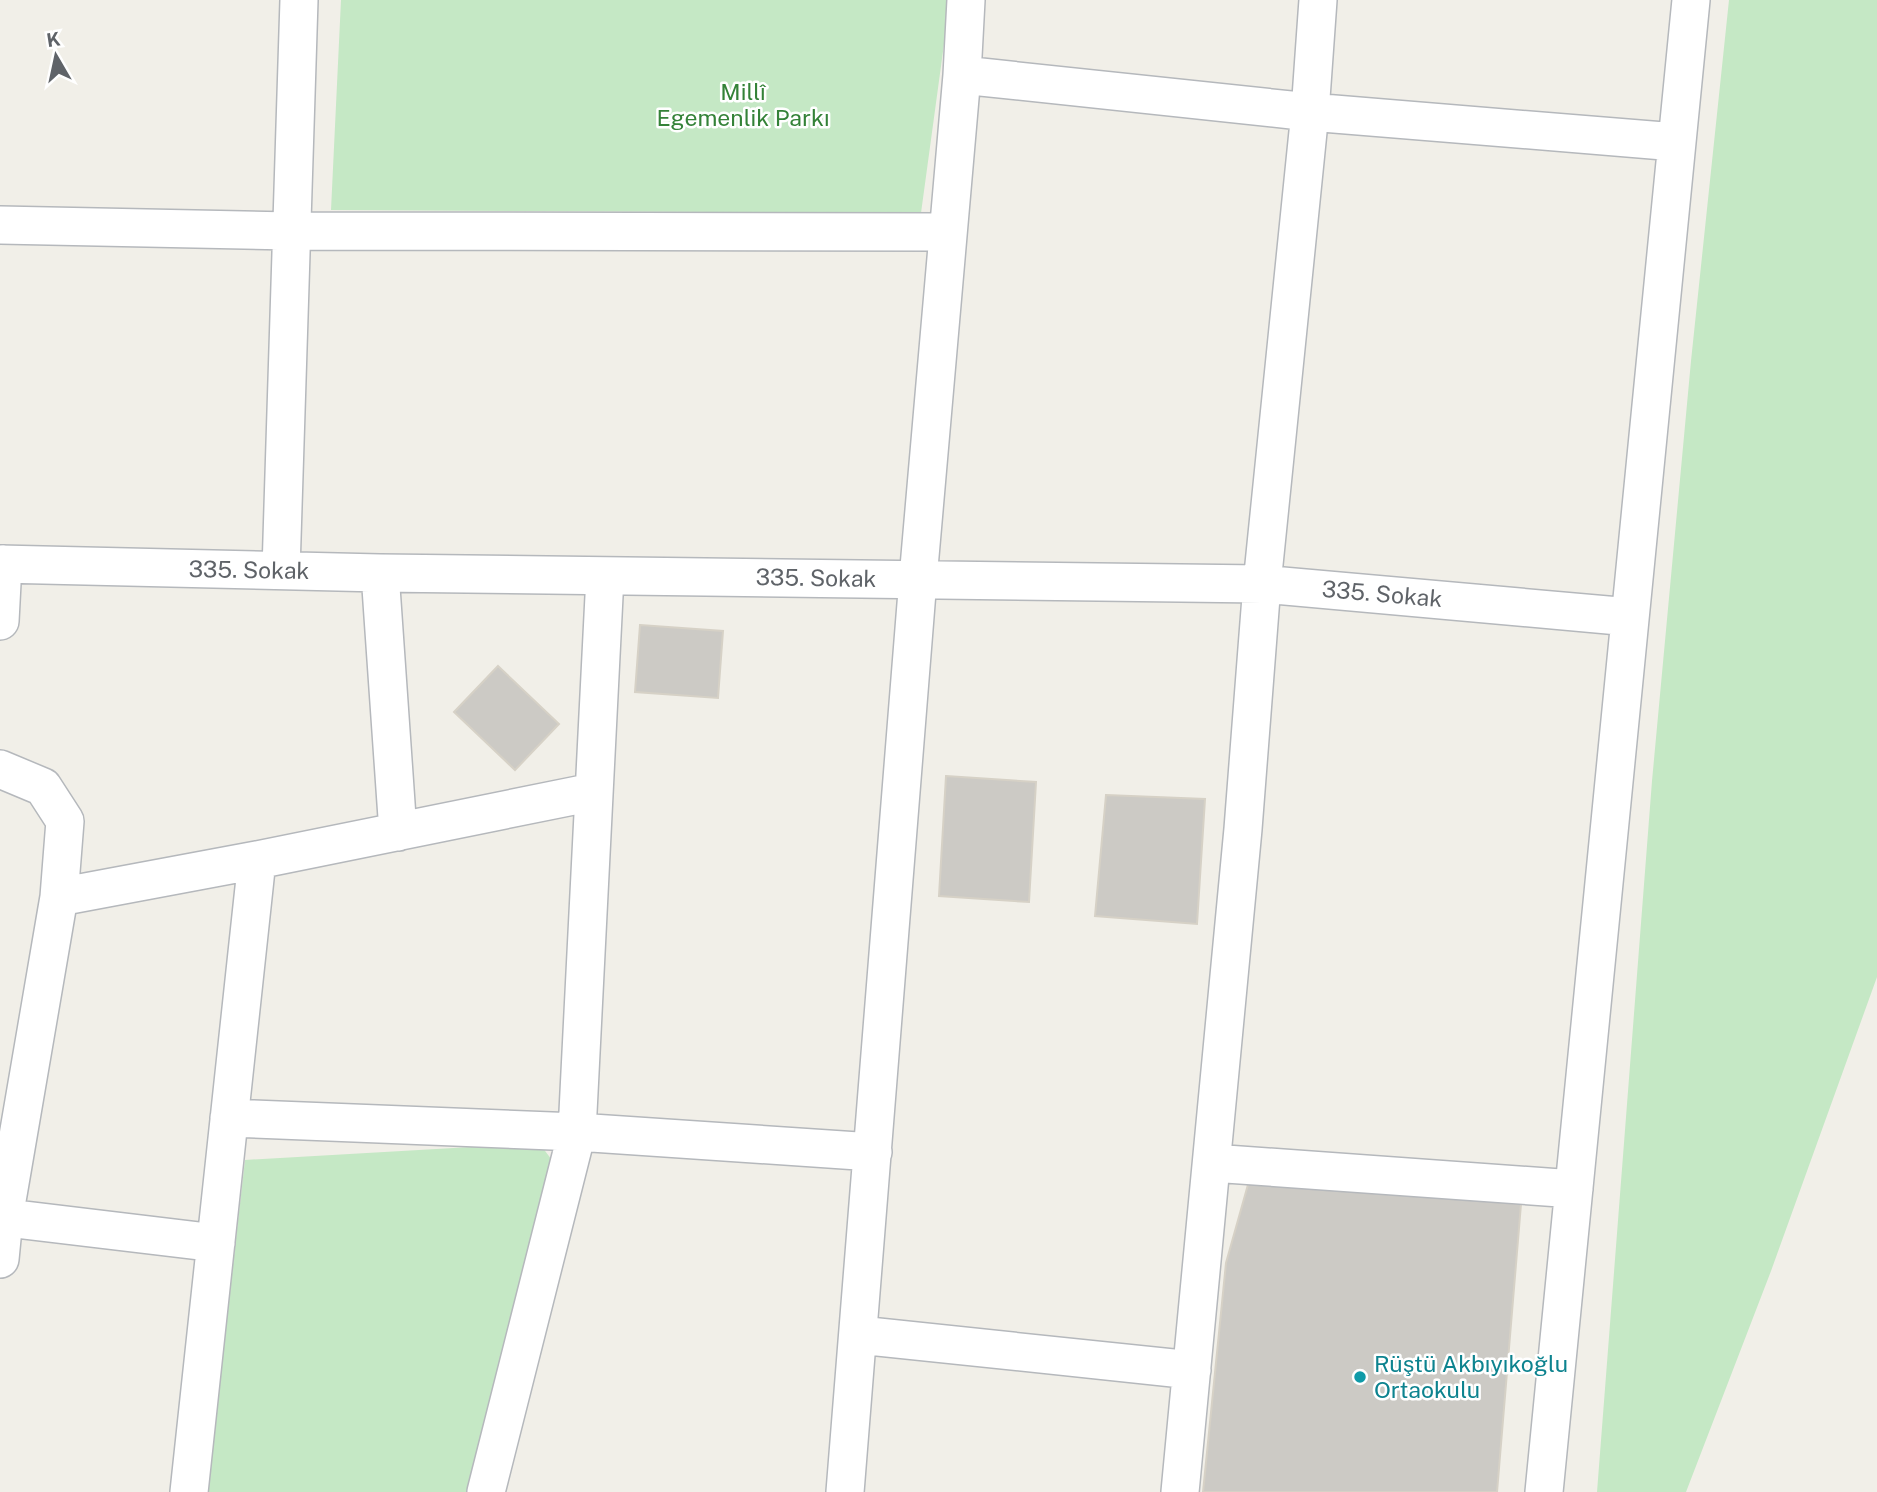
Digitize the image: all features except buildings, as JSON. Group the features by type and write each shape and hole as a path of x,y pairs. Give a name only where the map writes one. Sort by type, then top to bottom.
{"street":[{"path":"281,570 299,0"},
{"path":"845,1492 966,0"},
{"path":"1180,1492 1243,829 1262,584 1310,112 1318,0"},
{"path":"1544,1492 1691,0"},
{"path":"962,75 1310,112 1676,142"},
{"path":"0,225 291,231 947,232"},
{"path":"0,621 1,564"},
{"name":"335. Sokak","path":"1,564 380,573 1262,584 1630,617"},
{"path":"380,573 398,832"},
{"path":"486,1492 577,1132 605,576"},
{"path":"0,769 43,787 65,821 59,897 2,1217 0,1259"},
{"path":"59,897 593,792"},
{"path":"189,1492 257,860"},
{"path":"229,1118 577,1132 873,1152"},
{"path":"1212,1163 1574,1189"},
{"path":"2,1217 216,1243"},
{"path":"859,1335 1192,1370"}],"green space":[{"name":"Millî Egemenlik Parkı","path":"341,0 950,0 921,213 331,210"},
{"path":"1729,0 1877,0 1877,977 1771,1271 1686,1492 1597,1492 1652,781 1691,361"},
{"path":"539,1143 558,1168 469,1492 207,1492 245,1160"}],"place":[{"name":"Rüştü Akbıyıkoğlu Ortaokulu","path":"1360,1377"}]}
